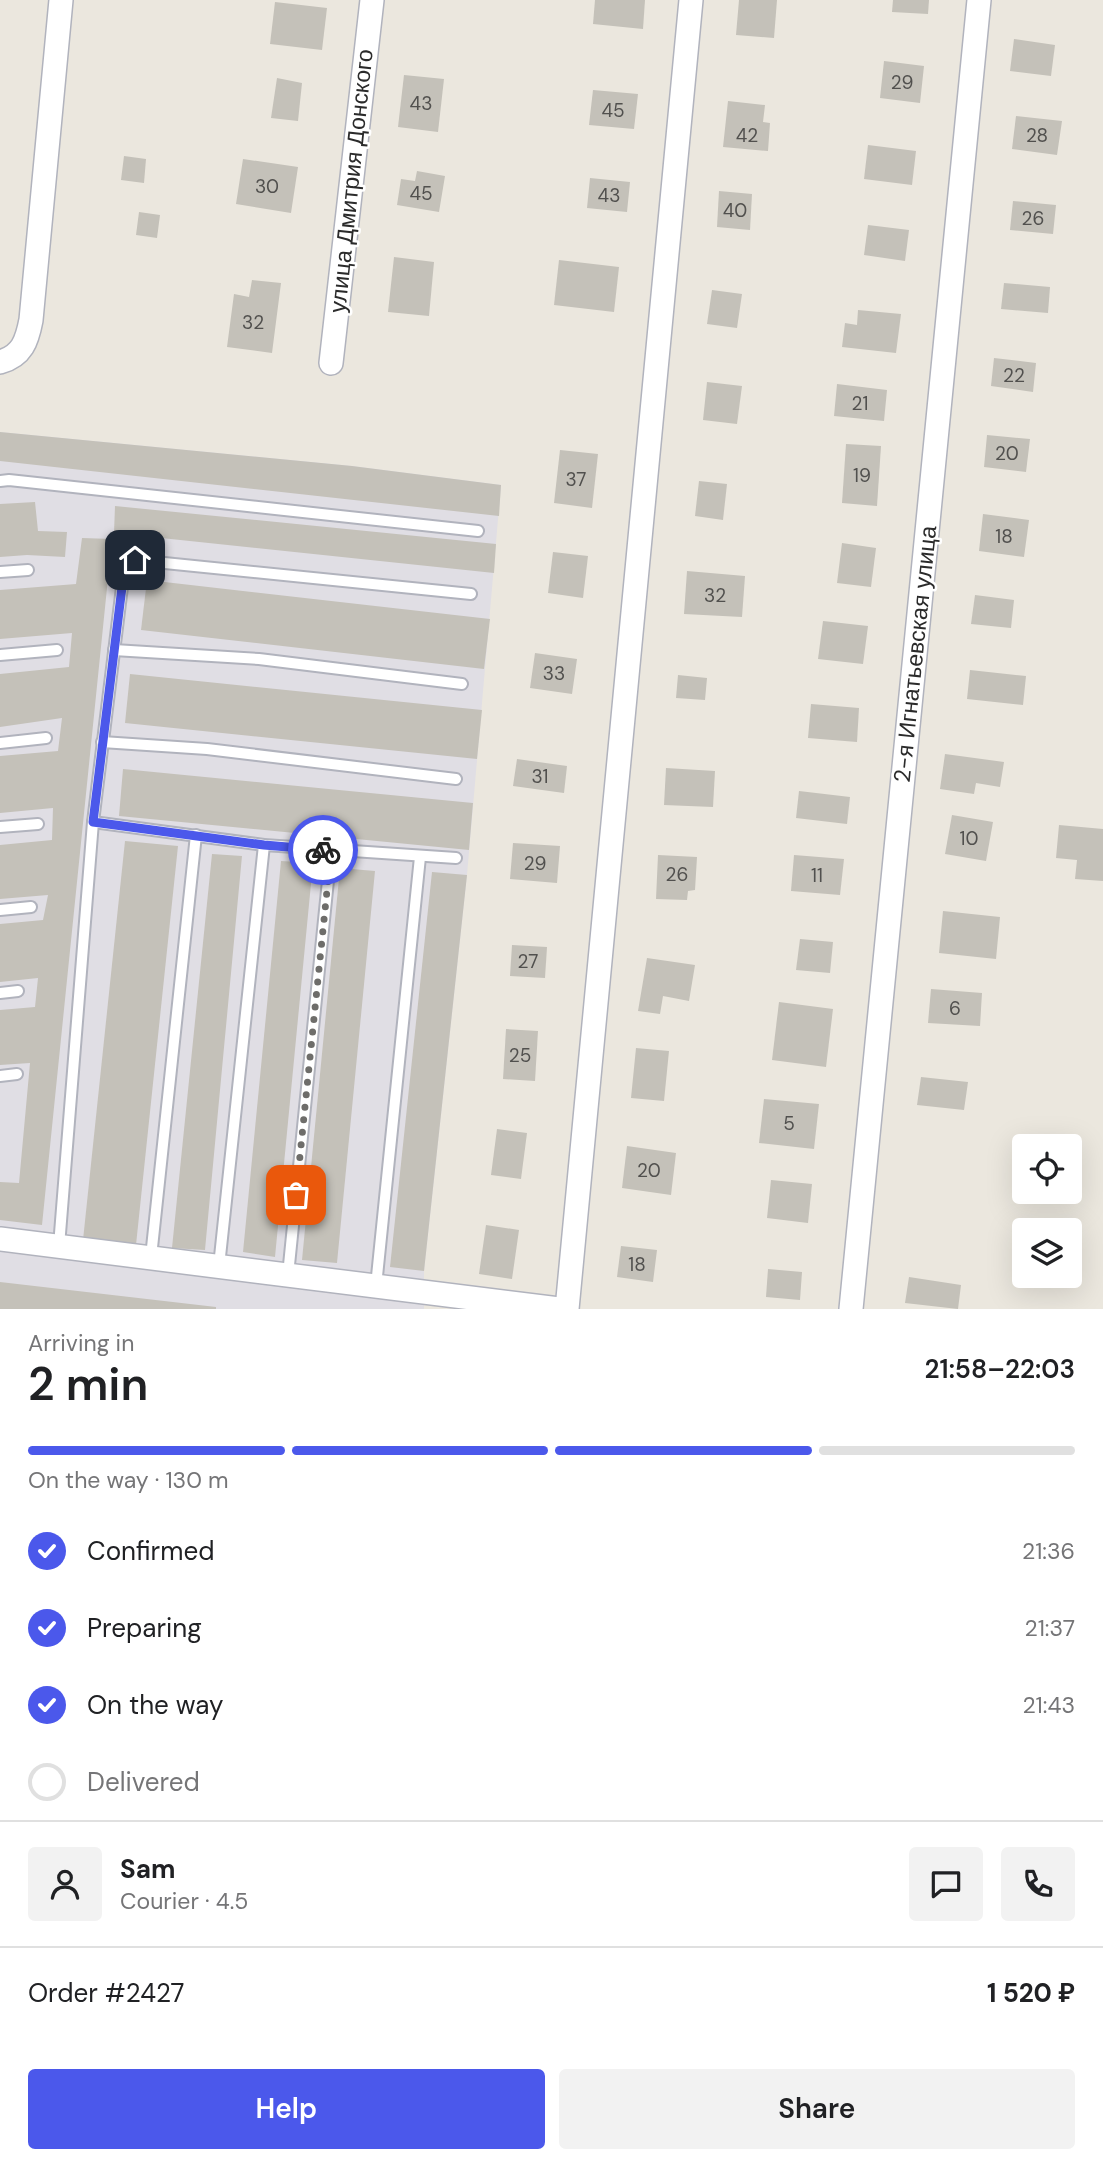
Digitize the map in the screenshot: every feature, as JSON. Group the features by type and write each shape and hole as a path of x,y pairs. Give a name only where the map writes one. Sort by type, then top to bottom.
{"street":[{"path":"0,362 22,350 31,320 61,0"},
{"name":"улица Дмитрия Донского","path":"331,363 372,0"},
{"path":"567,1309 691,0"},
{"name":"2-я Игнатьевская улица","path":"851,1309 979,0"},
{"path":"0,1239 559,1309"}],"lane":[{"path":"0,481 478,530"},
{"path":"59,1246 93,822 124,571 135,560 471,594"},
{"path":"0,572 28,570"},
{"path":"0,655 57,650"},
{"path":"114,650 259,659 462,684"},
{"path":"0,743 46,738"},
{"path":"102,742 207,750 456,779"},
{"path":"93,822 264,845 456,858"},
{"path":"0,827 38,824"},
{"path":"151,1257 196,835"},
{"path":"219,1266 264,845"},
{"path":"288,1275 331,851"},
{"path":"376,1286 420,857"},
{"path":"0,910 32,907"},
{"path":"0,993 18,991"},
{"path":"0,1076 17,1074"}],"shaded area":[{"path":"0,432 352,466 501,485 467,875 424,1271 424,1309 0,1309"}],"building":[{"path":"595,0 645,0 643,29 593,24"},
{"path":"739,0 777,0 774,38 736,35"},
{"path":"893,0 929,0 928,14 892,12"},
{"path":"275,2 327,8 322,50 270,44"},
{"path":"1014,39 1055,45 1051,76 1010,71"},
{"path":"884,61 924,66 920,103 880,98"},
{"path":"404,75 444,79 438,132 398,127"},
{"path":"277,78 302,83 298,121 271,118"},
{"path":"593,90 638,94 634,129 589,125"},
{"path":"728,101 765,105 763,122 770,123 768,151 723,147"},
{"path":"1016,116 1062,121 1057,155 1012,149"},
{"path":"868,145 916,151 912,185 864,179"},
{"path":"124,156 146,159 144,183 121,180"},
{"path":"243,159 298,167 291,213 236,204"},
{"path":"417,171 445,176 439,212 397,205 401,179 415,181"},
{"path":"590,178 630,182 627,212 587,208"},
{"path":"719,191 752,194 750,230 717,227"},
{"path":"1013,201 1056,205 1053,234 1010,230"},
{"path":"139,212 160,215 157,238 136,235"},
{"path":"868,225 909,230 905,261 864,255"},
{"path":"394,257 434,262 429,316 388,312"},
{"path":"559,260 619,267 614,312 554,305"},
{"path":"252,280 281,283 272,353 227,347 234,294 249,297"},
{"path":"1004,283 1050,287 1048,313 1001,309"},
{"path":"712,290 742,294 737,328 707,324"},
{"path":"858,310 901,314 896,353 842,347 845,323 857,325"},
{"path":"994,358 1036,363 1033,392 991,386"},
{"path":"707,382 742,386 737,424 703,420"},
{"path":"837,384 887,390 884,421 834,416"},
{"path":"0,432 352,466 501,485 499,516 0,461"},
{"path":"987,435 1030,439 1026,472 984,467"},
{"path":"846,444 881,446 877,506 842,503"},
{"path":"560,450 598,454 592,508 554,503"},
{"path":"699,481 727,484 723,520 695,516"},
{"path":"35,502 38,531 67,532 65,557 0,557 0,504"},
{"path":"115,506 496,544 494,573 114,533"},
{"path":"983,514 1029,520 1024,557 979,551"},
{"path":"82,538 112,539 42,1225 0,1220 0,1182 19,1183 30,1063 0,1065 0,1010 35,1007 38,978 0,982 0,924 43,920 48,895 0,899 0,845 52,840 53,808 0,813 0,756 58,751 62,718 0,727 0,674 69,667 72,633 0,639 0,590 76,584"},
{"path":"842,543 876,548 871,587 837,583"},
{"path":"553,552 588,556 583,598 548,593"},
{"path":"687,571 745,576 742,617 684,614"},
{"path":"147,580 490,619 484,669 141,630"},
{"path":"975,595 1014,600 1011,628 971,624"},
{"path":"823,621 868,626 863,664 818,659"},
{"path":"535,653 577,659 572,694 530,688"},
{"path":"970,670 1026,676 1023,705 967,699"},
{"path":"130,674 482,710 477,759 125,723"},
{"path":"678,675 707,678 705,700 676,698"},
{"path":"811,704 859,708 857,742 808,738"},
{"path":"945,754 1004,762 1000,787 976,783 974,794 940,789"},
{"path":"517,759 567,766 564,793 513,786"},
{"path":"666,768 715,771 713,807 664,805"},
{"path":"123,769 473,803 469,850 119,816"},
{"path":"799,791 850,797 847,824 796,818"},
{"path":"952,815 993,822 986,861 945,854"},
{"path":"1059,825 1103,829 1103,881 1075,879 1077,860 1056,858"},
{"path":"125,841 178,846 136,1245 83,1240"},
{"path":"513,843 560,846 557,883 510,879"},
{"path":"212,854 242,856 205,1250 172,1248"},
{"path":"658,855 697,857 695,890 688,891 687,900 656,899"},
{"path":"794,855 844,859 840,895 791,891"},
{"path":"281,861 313,863 275,1257 243,1252"},
{"path":"340,868 375,871 337,1263 302,1260"},
{"path":"432,872 467,875 424,1271 390,1267"},
{"path":"943,911 1000,917 996,959 939,953"},
{"path":"800,939 833,942 830,973 796,970"},
{"path":"512,945 547,947 545,978 510,976"},
{"path":"647,958 695,965 689,1001 663,996 660,1014 638,1011"},
{"path":"931,989 982,993 980,1026 928,1023"},
{"path":"779,1002 833,1009 826,1067 772,1060"},
{"path":"506,1029 538,1031 535,1081 503,1079"},
{"path":"636,1048 669,1051 664,1101 631,1098"},
{"path":"921,1077 968,1082 964,1110 917,1105"},
{"path":"764,1099 819,1104 814,1149 759,1143"},
{"path":"497,1129 527,1133 521,1179 491,1175"},
{"path":"627,1146 676,1153 671,1195 622,1188"},
{"path":"771,1180 812,1184 808,1223 767,1218"},
{"path":"486,1225 519,1230 512,1279 479,1274"},
{"path":"621,1246 657,1250 653,1282 617,1277"},
{"path":"768,1269 802,1272 800,1300 766,1297"},
{"path":"909,1277 961,1285 958,1309 905,1303"},
{"path":"0,1282 216,1307 216,1309 0,1309"}],"way so far":[{"path":"296,1195 331,851 323,850"}],"route":[{"path":"135,560 124,571 93,822 264,845 323,850"}]}
